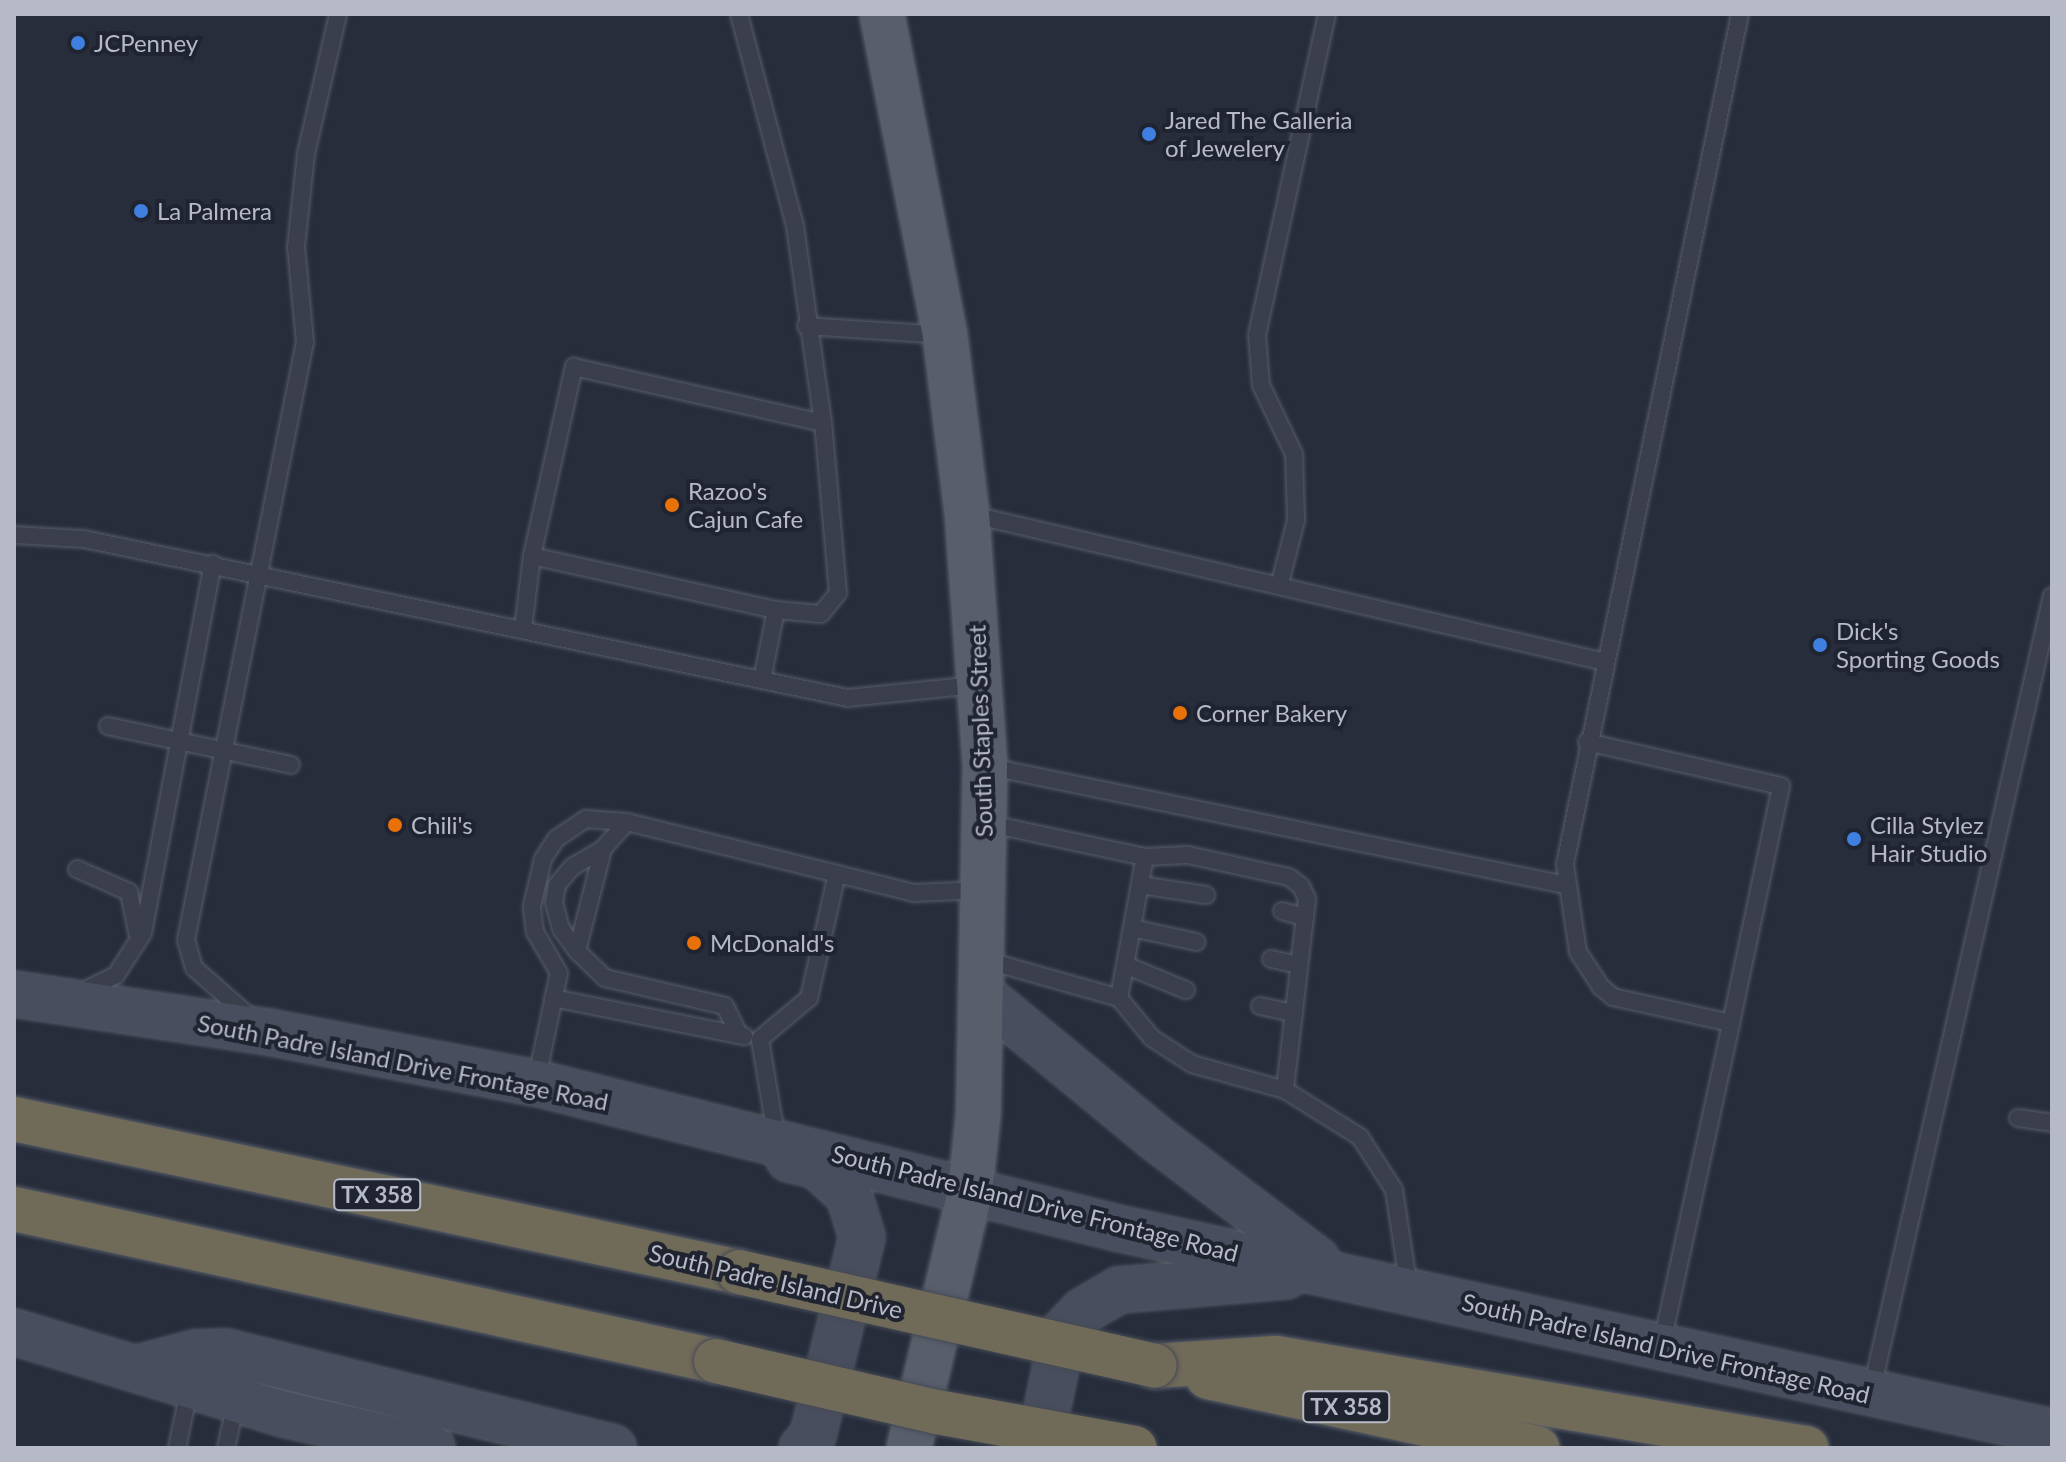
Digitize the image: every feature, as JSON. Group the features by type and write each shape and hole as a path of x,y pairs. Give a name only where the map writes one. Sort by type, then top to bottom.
{"highway":[{"name":"South Padre Island Drive","path":"14,1119 739,1272 1537,1448"},
{"path":"14,1209 937,1412 1135,1448"},
{"path":"1155,1366 1276,1358 1806,1448"}],"main road":[{"name":"South Staples Street","path":"882,14 945,335 967,514 982,684 985,766 978,1117 970,1192 909,1448"},
{"path":"982,977 1153,1136 1336,1272"},
{"name":"South Padre Island Drive Frontage Road","path":"14,994 268,1032 536,1083 778,1141 970,1192 1336,1272 1661,1349 2052,1432"},
{"path":"536,1083 559,1107 816,1165 849,1195 862,1237 813,1435 802,1448"},
{"path":"1039,1448 1063,1332 1083,1311 1119,1290 1336,1272"},
{"path":"14,1332 237,1400 327,1436 432,1448"},
{"path":"135,1369 195,1353 226,1352 613,1448"}],"lane":[{"path":"268,1032 208,984 194,968 186,940 305,342 296,247 306,154 338,14"},
{"path":"532,556 776,610 821,614 838,593 823,423 806,326 795,226 739,14"},
{"path":"1280,583 1296,520 1294,454 1261,385 1257,335 1327,14"},
{"path":"1731,1023 1613,997 1601,987 1578,952 1565,885 1587,742 1740,14"},
{"path":"806,326 945,335"},
{"path":"523,629 532,556 574,367 823,423"},
{"path":"967,514 1280,583 1605,662"},
{"path":"14,535 84,539 213,564 848,698 982,684"},
{"path":"57,1002 116,975 138,940 213,564"},
{"path":"1871,1394 2052,596"},
{"path":"762,680 776,610"},
{"path":"108,726 291,765"},
{"path":"1587,742 1781,786 1661,1349"},
{"path":"985,766 1565,885"},
{"path":"536,1083 559,973 535,932 532,906 543,859 556,839 586,819 627,822 914,893 983,890"},
{"path":"627,822 603,849 572,867 557,885 554,903 561,929 577,951 605,978 725,1006 739,1035"},
{"path":"985,823 1145,857 1188,855 1289,877 1307,899 1285,1090"},
{"path":"577,951 603,849"},
{"path":"1119,998 1145,857"},
{"path":"77,869 129,892 138,940"},
{"path":"760,1039 809,998 837,874"},
{"path":"1140,885 1206,895"},
{"path":"1282,911 1305,917"},
{"path":"1132,928 1197,942"},
{"path":"1271,959 1299,965"},
{"path":"1125,965 1186,990"},
{"path":"982,977 1119,998 1152,1038 1192,1064 1285,1090 1360,1137 1394,1190 1409,1290"},
{"path":"553,998 760,1039"},
{"path":"1260,1006 1294,1013"},
{"path":"760,1039 778,1141"},
{"path":"2018,1118 2052,1123"},
{"path":"177,1448 190,1385"},
{"path":"226,1448 237,1400"}],"place":[{"name":"JCPenney","path":"78,43"},
{"name":"Jared The Galleria of Jewelery","path":"1149,134"},
{"name":"La Palmera","path":"141,211"},
{"name":"Razoo's Cajun Cafe","path":"672,505"},
{"name":"Dick's Sporting Goods","path":"1820,645"},
{"name":"Corner Bakery","path":"1180,713"},
{"name":"Chili's","path":"395,825"},
{"name":"Cilla Stylez Hair Studio","path":"1854,839"},
{"name":"McDonald's","path":"694,943"}]}
